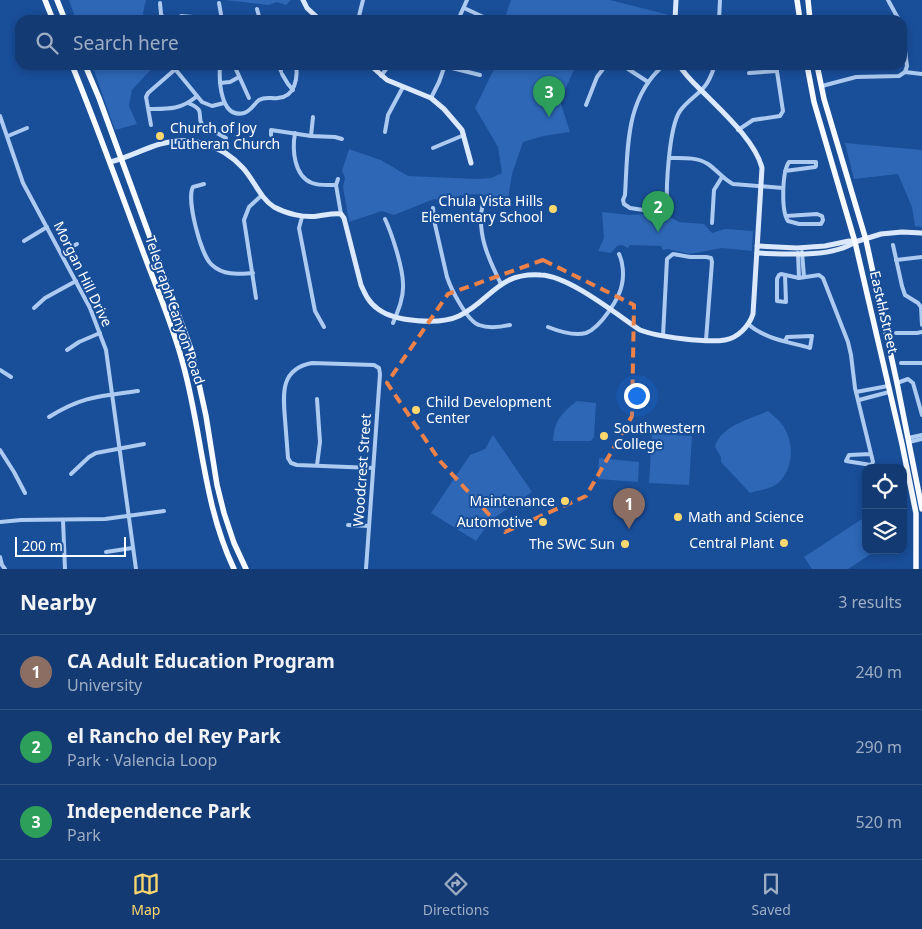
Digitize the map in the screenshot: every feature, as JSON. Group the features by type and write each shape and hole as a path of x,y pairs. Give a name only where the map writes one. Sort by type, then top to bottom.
{"main road":[{"path":"45,0 51,15"},
{"path":"58,0 63,15"},
{"path":"798,0 800,15"},
{"path":"808,0 810,15"},
{"name":"Telegraph Canyon Road","path":"74,70 110,162 183,362 193,403 213,512 234,569"},
{"name":"Telegraph Canyon Road","path":"86,70 99,98 180,314 192,352 224,513 234,543 246,569"},
{"name":"East H Street","path":"808,70 814,102 855,242 902,444 916,513 916,569"},
{"name":"East H Street","path":"818,70 824,99 866,240 922,509"}],"street":[{"path":"303,0 307,8 315,15"},
{"path":"359,15 363,0"},
{"path":"460,15 466,0"},
{"path":"675,15 676,0"},
{"path":"719,15 720,0"},
{"path":"888,0 896,15"},
{"path":"160,3 162,15"},
{"path":"219,4 220,15"},
{"path":"464,8 479,15"},
{"path":"257,9 259,15"},
{"path":"151,125 149,109 146,104 148,93 174,70"},
{"path":"176,70 196,97 209,106 224,103"},
{"path":"220,70 220,84 224,103 234,112 243,113 265,98 286,96 293,90 296,70"},
{"path":"236,70 249,98"},
{"path":"281,70 293,90"},
{"path":"375,70 381,76 431,98 454,120 464,135 471,163"},
{"path":"381,76 385,70"},
{"path":"431,98 444,70"},
{"path":"462,70 480,74"},
{"path":"586,105 597,77 602,70"},
{"path":"630,70 648,82"},
{"path":"659,70 648,82 636,105 630,128 625,195 623,200 626,207 663,212 666,210 673,129 678,114 701,91 713,70"},
{"path":"338,179 336,185 341,214 344,218 361,285 375,307 394,320 444,320 458,316 466,312 501,284 525,276 544,275 559,278 570,283 640,330 663,336 726,340 741,331 748,324 753,310 762,173 760,160 754,149 738,130 682,70"},
{"path":"738,130 753,120 780,116 783,111 777,71 749,73"},
{"path":"822,86 856,77 899,76 905,72 922,74"},
{"path":"220,84 230,82 239,77"},
{"path":"385,132 388,116 403,87"},
{"path":"149,109 175,108 188,103 196,97"},
{"path":"188,103 197,108 201,114 200,122 202,126 226,138 224,151"},
{"name":"Morgan Hill Drive","path":"0,116 23,182 96,320 106,350 136,569"},
{"path":"311,136 313,117"},
{"path":"8,136 27,128"},
{"path":"271,135 272,130 311,136 335,137 342,140"},
{"path":"295,134 293,145 299,169 313,184 336,185"},
{"path":"433,148 464,135"},
{"path":"110,162 168,142 204,142 234,158 246,170 262,195 274,207 302,217 341,214"},
{"path":"670,158 702,161 733,184 783,188"},
{"path":"785,171 816,166 814,161 789,162 785,171 783,188 786,216 787,220 792,223 821,224 823,218 818,214 786,216"},
{"path":"293,172 299,169"},
{"path":"712,223 714,190 722,177"},
{"path":"324,179 324,185"},
{"path":"204,184 193,187 190,192 192,211 202,250 209,262 221,271 231,274 253,273"},
{"path":"256,298 244,220 249,207 262,195"},
{"path":"483,203 481,228 485,247 501,284"},
{"path":"433,208 447,277 466,312 479,325 496,327 510,325"},
{"path":"302,217 299,228 315,310 324,328"},
{"path":"385,219 392,236 404,283 394,320"},
{"path":"24,241 47,227"},
{"path":"757,253 800,251 849,241 866,240 881,234 922,233"},
{"path":"61,253 77,244"},
{"path":"893,245 905,294 921,307 922,325"},
{"path":"757,246 800,251"},
{"path":"800,251 804,277"},
{"path":"799,278 800,251"},
{"path":"548,327 568,332 586,333 595,328 618,295 622,285 622,264 619,254"},
{"path":"663,336 667,259 673,254 706,257 710,258 712,262 706,340"},
{"path":"896,260 922,257"},
{"path":"785,275 786,302 777,302 779,276 781,274 799,278 819,275 823,278 848,342 856,392 873,462 871,465 846,461 849,455 871,454"},
{"path":"34,308 45,298 76,281"},
{"path":"748,324 763,334 785,341 810,348 812,336 787,338 785,341"},
{"path":"896,333 922,332"},
{"path":"67,350 79,342 100,333"},
{"name":"Woodcrest Street","path":"317,465 295,464 288,458 283,391 289,376 298,368 312,363 374,364 379,368 380,374 366,569"},
{"path":"901,363 922,363"},
{"path":"0,370 11,377"},
{"path":"897,383 908,379 912,381 920,392 922,415"},
{"path":"856,392 888,389"},
{"path":"859,400 888,389"},
{"path":"49,417 64,407 83,400 138,391"},
{"path":"317,399 320,442 317,465 373,468"},
{"path":"909,440 922,435"},
{"path":"909,440 922,439"},
{"path":"72,474 89,456 96,453 144,444"},
{"path":"0,450 25,493"},
{"path":"0,522 21,520 93,520 164,511"},
{"path":"63,520 65,569"},
{"path":"348,525 370,526"},
{"path":"106,552 132,548"},
{"path":"0,557 5,569"}],"highlighted area":[{"path":"543,260 634,305 632,416 586,496 505,532 440,461 387,383 448,294"}],"shaded area":[{"path":"69,0 146,0 143,15 74,15"},
{"path":"225,0 291,0 286,5 277,2 268,5"},
{"path":"511,0 610,0 669,15 506,15"},
{"path":"94,70 150,70 132,90 129,106 137,124 115,130"},
{"path":"494,70 574,70 560,101 570,132 543,136 523,142 512,174 508,199 499,195 492,198 473,194 439,200 434,199 394,215 382,211 349,222 343,187 345,178 342,171 349,149 381,160 408,176 478,179 491,178 502,173 498,147 475,108"},
{"path":"845,143 922,150 922,227 915,226 912,207 898,174 854,179"},
{"path":"602,212 630,215 646,214 672,218 679,222 704,224 712,233 725,229 753,231 752,251 722,248 690,254 668,249 663,250 661,246 630,245 628,248 622,245 617,246 611,253 598,251 604,238"},
{"path":"577,401 596,403 594,437 591,441 553,441 557,422 567,409"},
{"path":"768,411 785,429 790,445 790,462 783,478 777,484 750,493 721,462 721,457 715,447 718,440 729,428"},
{"path":"652,434 692,436 689,485 649,483"},
{"path":"493,435 532,492 491,520 476,541 431,513 470,455 485,449"},
{"path":"599,458 639,462 638,482 598,479"},
{"path":"862,519 862,554 871,554 848,569 812,569 804,557"}],"place":[{"name":"Independence Park","path":"549,117"},
{"name":"Church of Joy Lutheran Church","path":"160,136"},
{"name":"Chula Vista Hills Elementary School","path":"553,209"},
{"name":"el Rancho del Rey Park","path":"658,232"},
{"name":"Child Development Center","path":"416,410"},
{"name":"Southwestern College","path":"604,436"},
{"name":"Maintenance","path":"565,501"},
{"name":"Math and Science","path":"678,517"},
{"name":"Automotive","path":"543,522"},
{"name":"CA Adult Education Program","path":"629,529"},
{"name":"Central Plant","path":"784,543"},
{"name":"The SWC Sun","path":"625,544"}]}
